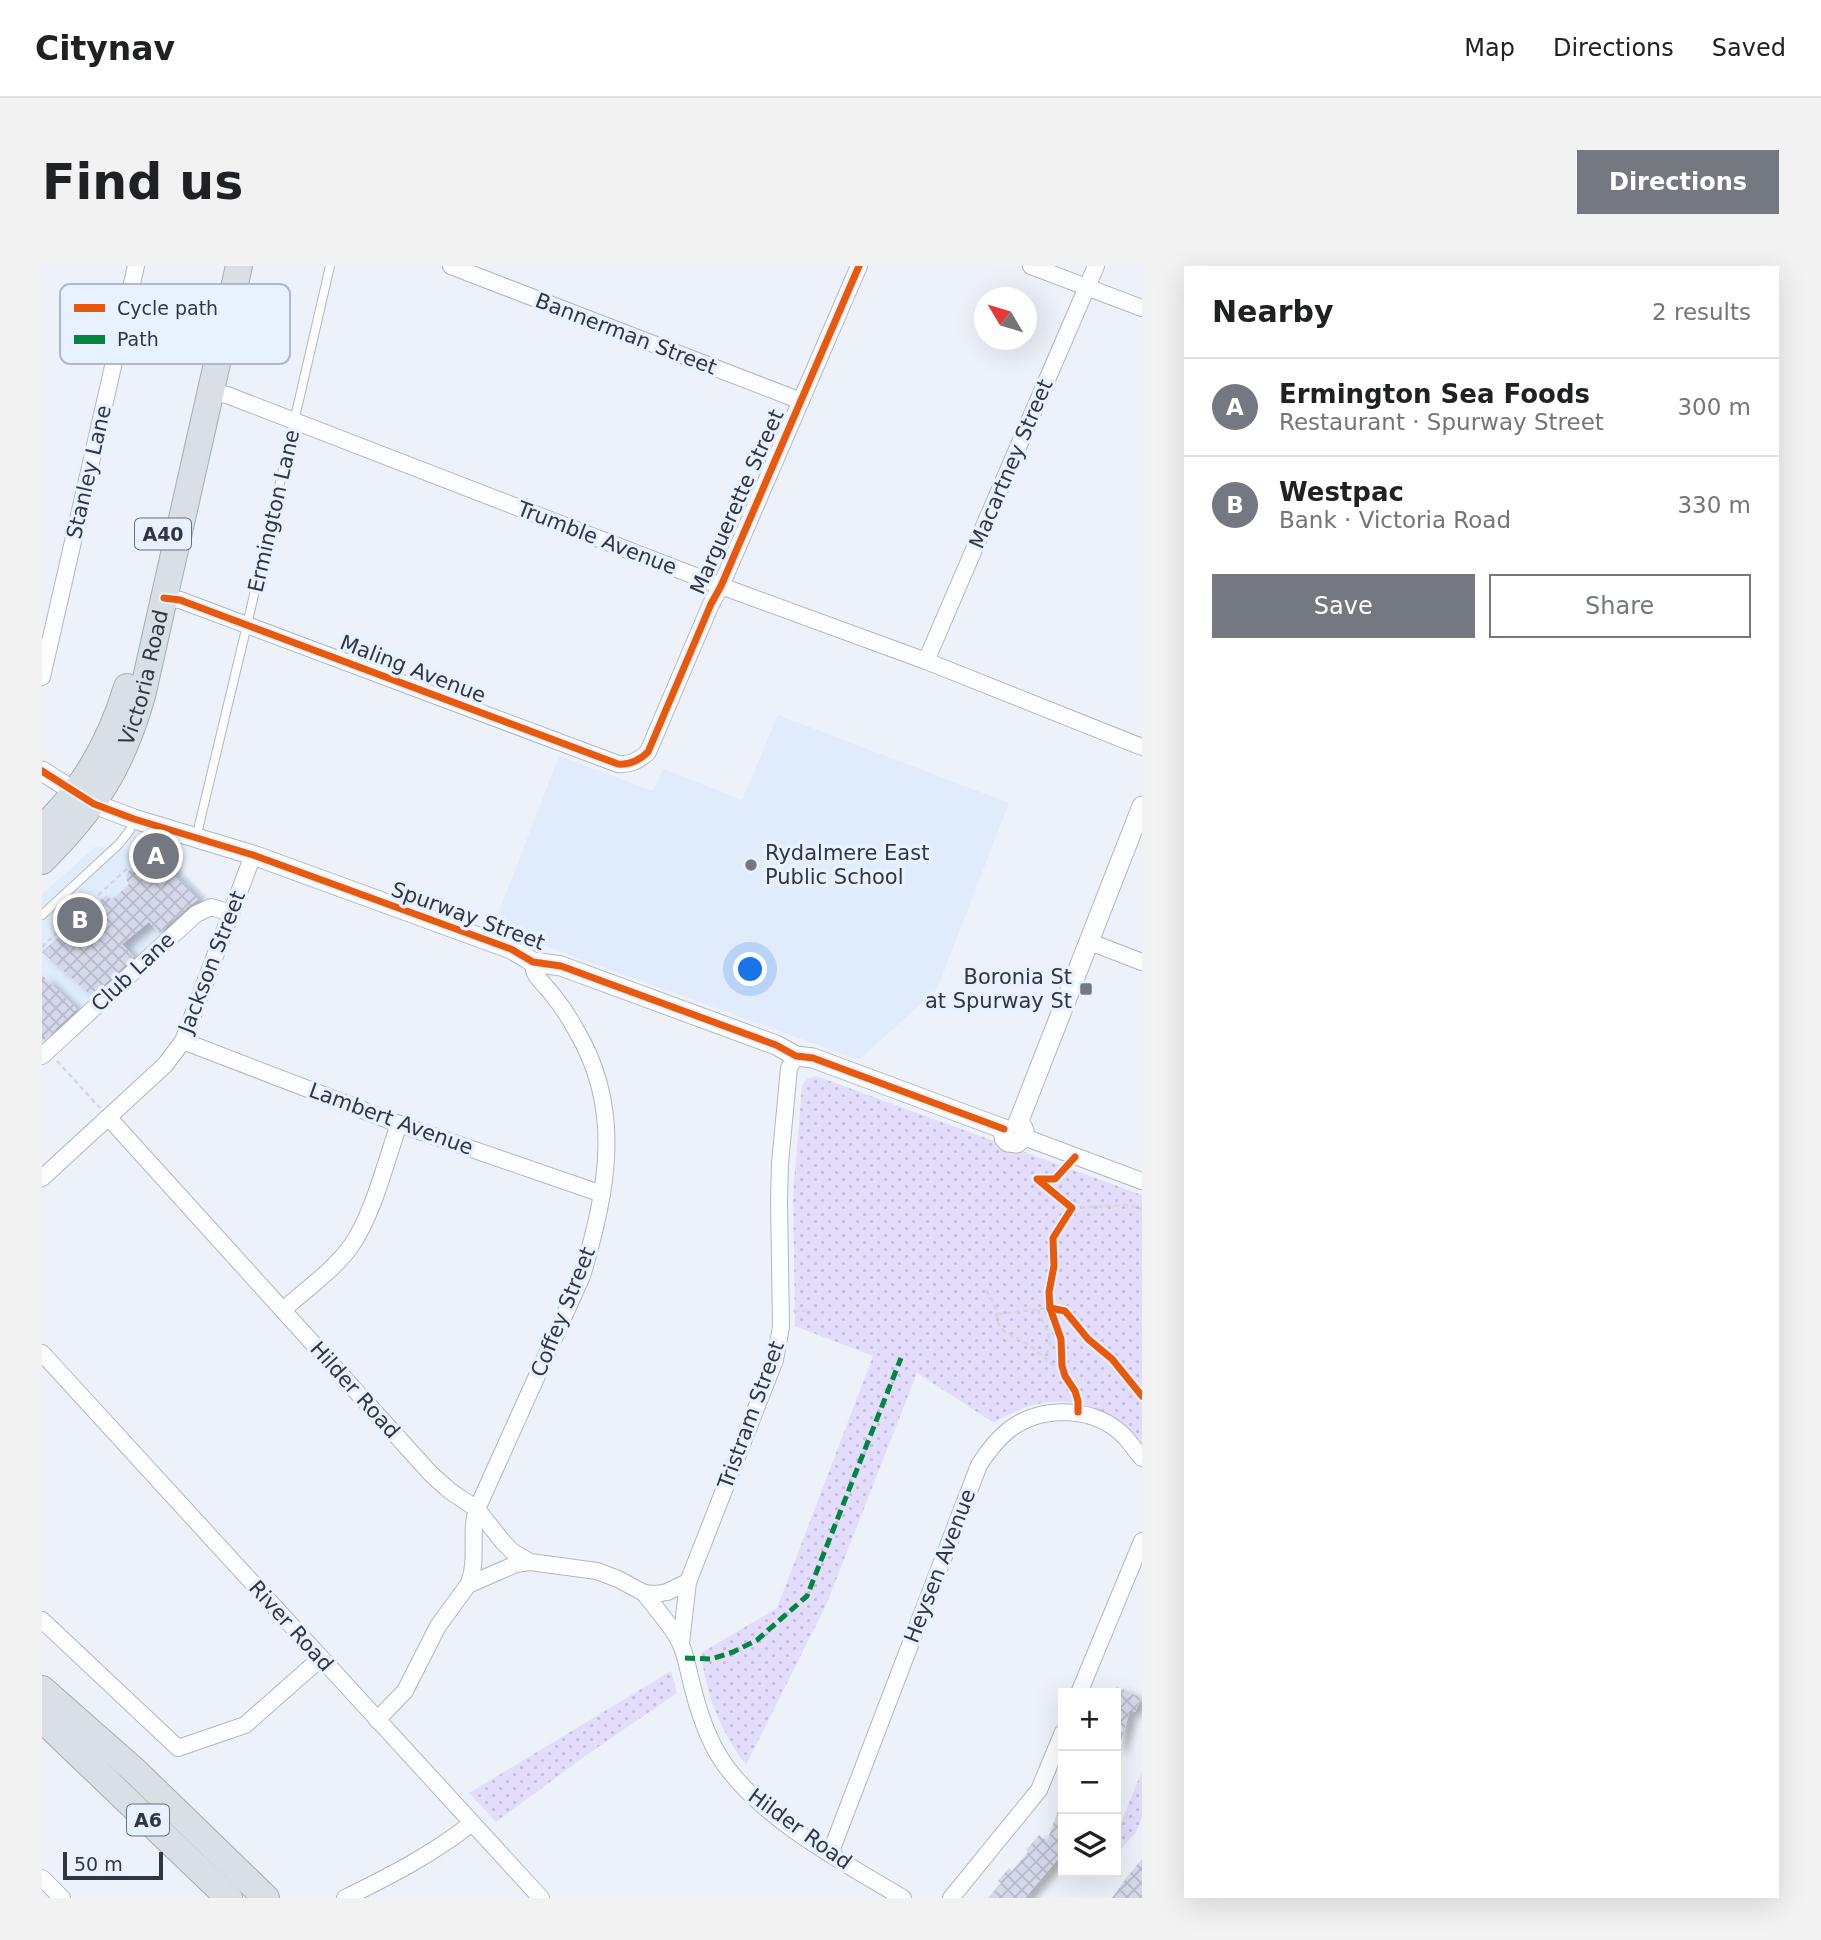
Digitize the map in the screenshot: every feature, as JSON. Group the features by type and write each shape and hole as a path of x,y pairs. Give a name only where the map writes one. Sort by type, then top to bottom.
{"highway":[{"name":"Victoria Road","path":"221,284 225,266"},
{"name":"Victoria Road","path":"235,284 239,266"},
{"name":"Victoria Road","path":"42,862 72,831 93,764 118,716 133,666 202,364"},
{"name":"Victoria Road","path":"42,830 84,798 121,757 133,728 216,364"},
{"path":"42,1670 120,1745 135,1771"},
{"name":"A6","path":"42,1689 135,1771 266,1898"},
{"name":"A6","path":"42,1719 229,1898"},
{"path":"42,1726 66,1743"}],"street":[{"name":"Stanley Lane","path":"132,284 136,266"},
{"name":"Bannerman Street","path":"451,266 801,401"},
{"name":"Marguerette Street","path":"648,752 859,266"},
{"path":"1031,266 1142,308"},
{"name":"Macartney Street","path":"926,661 1097,266"},
{"name":"Stanley Lane","path":"42,677 114,364"},
{"name":"Trumble Avenue","path":"210,392 227,395 721,586 926,661 1142,747"},
{"name":"Maling Avenue","path":"164,598 180,600 618,764 634,762 648,752"},
{"name":"Spurway Street","path":"42,771 84,798 134,818 253,855 511,949 533,962 561,966 776,1045 796,1056 813,1059 1015,1130"},
{"path":"1142,806 1015,1130 1142,1181"},
{"name":"Jackson Street","path":"42,1178 105,1114 165,1065 183,1041 253,855"},
{"name":"Club Lane","path":"48,1057 196,914 211,907 231,914"},
{"path":"1090,942 1142,962"},
{"name":"Coffey Street","path":"377,1720 405,1692 438,1626 468,1585 473,1568 473,1524 477,1508 582,1276 594,1235 608,1149 605,1109 594,1068 577,1031 537,975 533,962"},
{"name":"Lambert Avenue","path":"183,1041 399,1124 602,1194"},
{"name":"Tristram Street","path":"681,1643 688,1582 775,1360 782,1327 780,1163 789,1068 796,1056"},
{"name":"Hilder Road","path":"105,1114 431,1474 450,1491 477,1508 513,1552 530,1562 597,1571 644,1593 681,1643 705,1726 719,1755 738,1782 763,1806 830,1854 903,1898"},
{"path":"283,1310 336,1263 362,1228 399,1124"},
{"name":"River Road","path":"42,1353 541,1898"},
{"name":"Heysen Avenue","path":"830,1854 979,1465 995,1442 1013,1426 1038,1415 1078,1412 1104,1422 1124,1436 1142,1458"},
{"path":"1081,1688 1142,1541"},
{"path":"468,1585 516,1564 530,1562"},
{"path":"644,1593 667,1592 688,1582"},
{"path":"42,1620 178,1748 245,1724 320,1658"},
{"path":"951,1898 1039,1790 1058,1744"},
{"path":"345,1898 390,1877 437,1850 472,1824"},
{"path":"42,1878 62,1898"}],"lane":[{"name":"Ermington Lane","path":"196,838 330,266"},
{"path":"42,915 120,844 130,831 134,818"}],"path":[{"path":"42,947 130,866"},
{"path":"48,1057 105,1114"},
{"path":"1063,1201 1072,1208 1129,1205 1142,1209"},
{"path":"1065,1218 1072,1208"},
{"path":"986,1290 994,1304 999,1325 1004,1331 1055,1366 1062,1366"},
{"path":"997,1314 1052,1306 1054,1318"},
{"path":"1038,1310 1046,1326 1050,1344 1044,1358"},
{"path":"793,1311 811,1311"},
{"path":"1062,1352 1065,1376"}],"shaded area":[{"name":"Rydalmere East Public School","path":"778,715 1009,803 937,989 859,1060 493,927 559,756 653,791 663,769 742,800"},
{"path":"96,846 165,854 206,897 42,1047 42,894"},
{"path":"816,1076 1142,1195 1142,1443 1127,1427 1110,1415 1072,1403 1033,1405 994,1423 917,1373 827,1603 746,1765 716,1712 701,1653 777,1608 873,1356 795,1326 793,1195 802,1086 807,1079"},
{"path":"671,1671 677,1693 496,1822 469,1793"},
{"path":"1142,1771 1142,1818 1136,1832 1121,1849 1121,1823"}],"building":[{"path":"147,853 160,853 171,865 169,868 199,899 159,933 149,922 122,944 134,957 92,996 42,952 106,895 112,900 129,884 127,873"},
{"path":"42,975 77,1009 42,1042"},
{"path":"1121,1688 1141,1698 1135,1712 1130,1710 1121,1741"},
{"path":"1058,1811 1058,1859 1025,1898 988,1898 1001,1883 998,1881 1009,1868 1012,1871 1039,1835 1047,1841"},
{"path":"1142,1859 1142,1898 1112,1898 1127,1877"}],"marked path":[{"path":"685,1658 711,1659 757,1640 807,1596 901,1358"}],"cycle path":[{"path":"164,598 180,600 618,764 634,762 648,752 859,266"},
{"path":"42,771 94,804 134,819 253,855 511,949 533,962 561,966 776,1045 796,1056 813,1058 1004,1129"},
{"path":"1075,1157 1055,1179 1037,1179 1072,1208 1053,1238 1054,1266 1049,1292 1050,1308 1061,1339 1062,1366 1075,1391 1078,1412"},
{"path":"1050,1308 1065,1311 1088,1339 1112,1359 1142,1396"}],"place":[{"name":"Ermington Sea Foods","path":"156,856"},
{"name":"Rydalmere East Public School","path":"751,865"},
{"name":"Westpac","path":"80,920"},
{"name":"Boronia St at Spurway St","path":"1086,989"}]}
